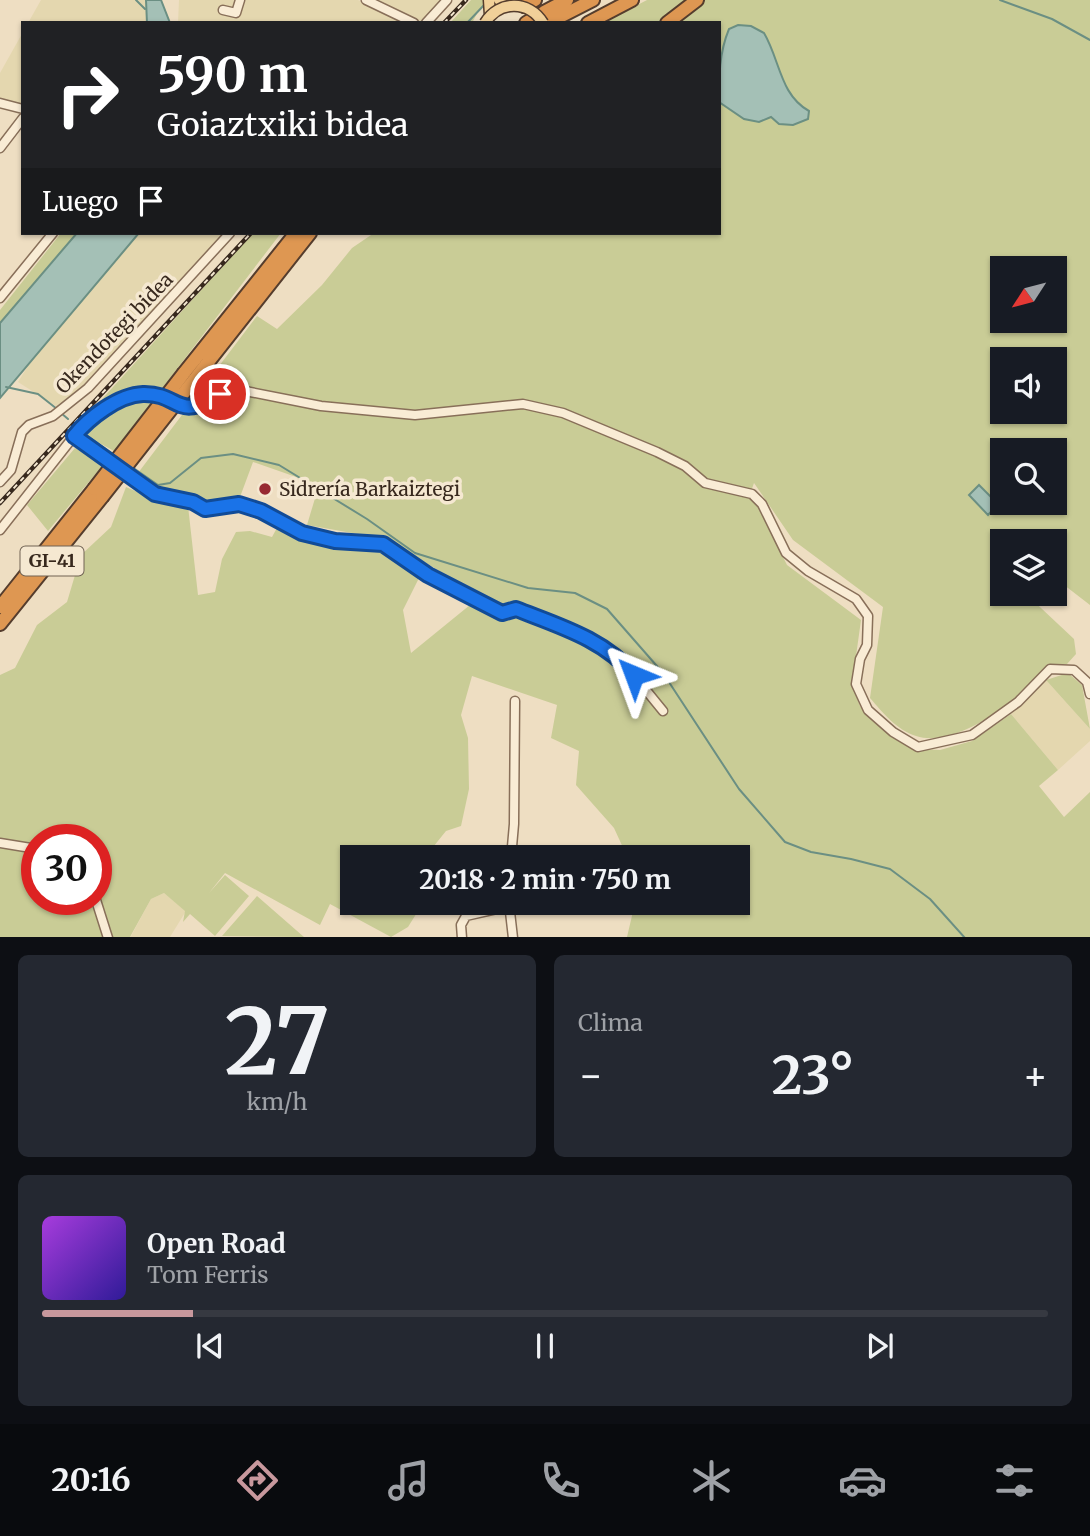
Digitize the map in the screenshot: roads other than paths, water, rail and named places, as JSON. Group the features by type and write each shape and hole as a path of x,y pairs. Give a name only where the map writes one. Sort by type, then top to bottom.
{"highway":[{"path":"539,20 567,0"},
{"path":"539,20 593,0"},
{"path":"592,21 632,0"},
{"path":"670,21 697,0"},
{"name":"GI-41","path":"0,624 98,493 303,236"},
{"name":"GI-41","path":"0,607 98,493"}],"main road":[{"path":"488,19 489,0"},
{"path":"488,19 504,2 530,3 539,20"}],"street":[{"path":"223,10 236,13 240,0"},
{"path":"366,0 410,21"},
{"path":"427,21 447,0"},
{"path":"0,103 21,108"},
{"path":"0,148 21,121"},
{"path":"1,294 51,235"},
{"name":"Okendotegi bidea","path":"0,482 11,470 22,432 29,425 64,408 88,388 228,235"},
{"path":"0,530 86,422 101,411 144,394 186,408 199,408 220,394 240,390 321,406 415,415 523,404 563,414 657,452 685,466 705,483 752,494 762,505 786,553 808,571 856,599 868,616 867,645 860,659 856,684 869,710 893,732 918,747 972,735 1018,702 1050,669 1074,670 1087,682 1090,694"},
{"path":"74,436 148,490 163,496 193,502 205,509 239,504 261,511 302,533 335,541 383,544 428,575 502,613 516,609 602,645 619,657 663,711"},
{"path":"512,845 515,701"},
{"path":"0,844 21,847"},
{"path":"101,915 108,937"},
{"path":"463,937 461,925 466,916 470,915"},
{"path":"511,915 513,937"}],"water":[{"path":"146,0 161,0 169,21 147,21"},
{"path":"738,25 751,26 764,33 786,86 799,104 809,111 808,119 793,125 779,124 771,117 759,122 744,119 721,103 721,56 729,29"},
{"path":"75,235 137,235 0,398 0,323"},
{"path":"979,485 990,496 988,515 969,495"}],"waterway":[{"path":"136,0 145,9"},
{"path":"1000,0 1052,19 1090,40"},
{"path":"469,21 486,3"},
{"path":"6,387 38,394 57,409"},
{"path":"61,413 68,419"},
{"path":"82,432 113,454"},
{"path":"132,467 158,485 170,483 201,458 233,454 279,465 367,519 415,553 528,588 575,593 607,609 663,673 739,789 785,842 811,852 890,869 930,899 964,937"}],"railway":[{"path":"446,21 466,0"},
{"path":"0,503 249,235"}],"place":[{"name":"Sidrería Barkaiztegi","path":"265,489"}]}
